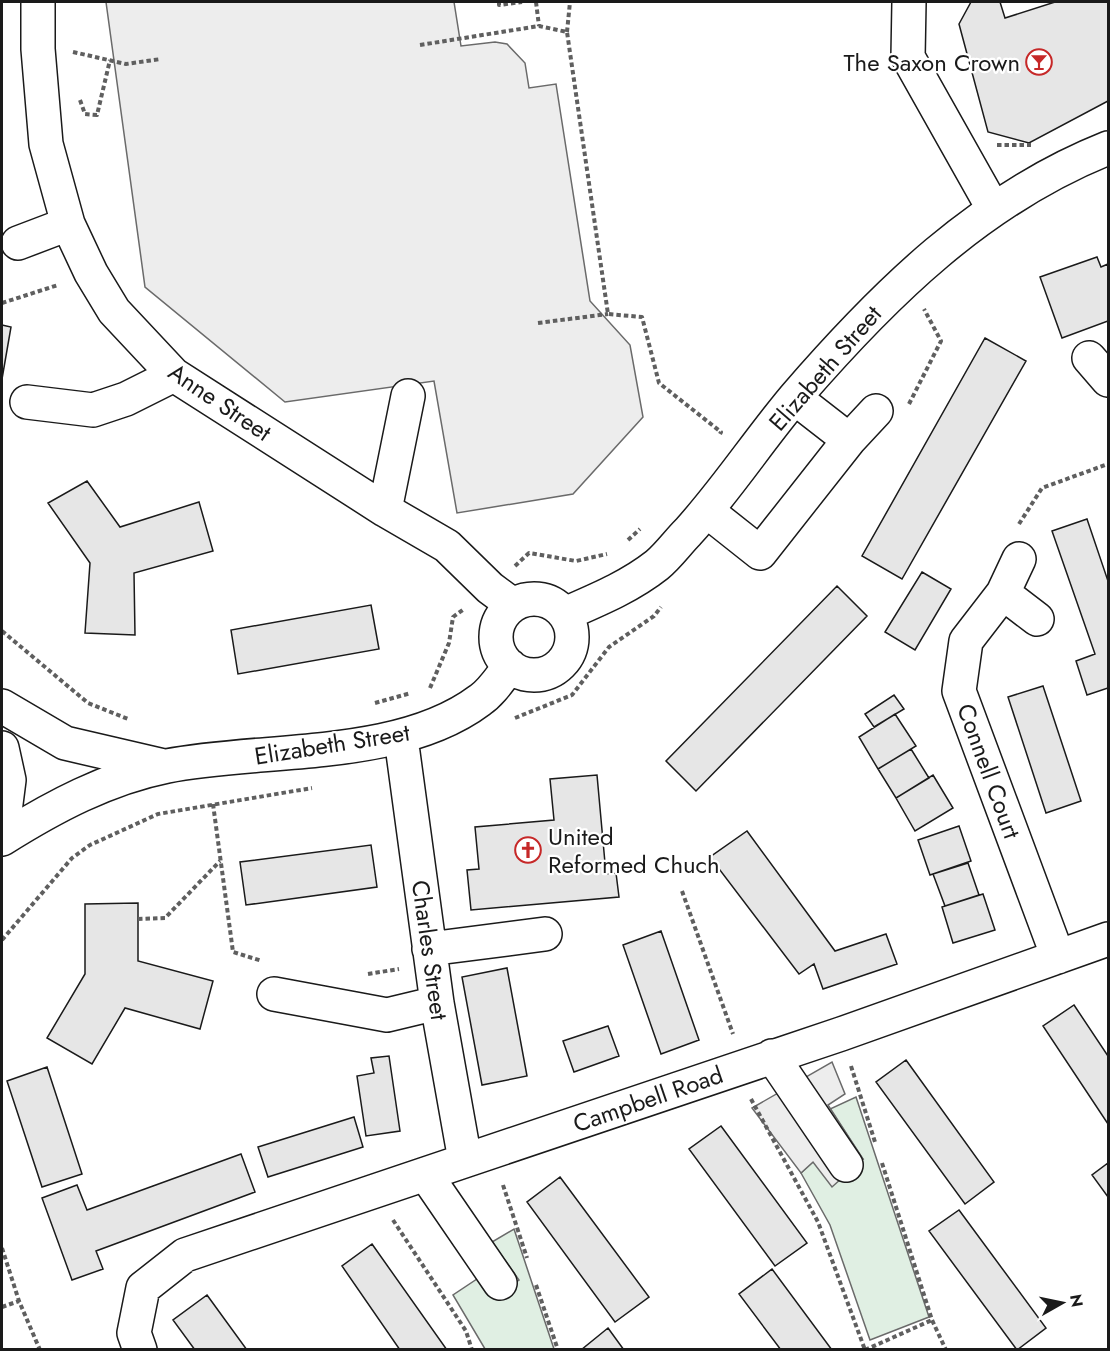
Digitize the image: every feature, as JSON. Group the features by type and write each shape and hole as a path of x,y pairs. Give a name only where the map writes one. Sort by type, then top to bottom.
{"main road":[{"name":"Anne Street","path":"38,2 38,49 46,144 68,224 91,273 114,311 174,375 385,510 447,546 490,588 513,605"},
{"path":"909,2 908,57 993,208"},
{"name":"Elizabeth Street","path":"565,614 627,586 651,569 707,511 795,398 876,309 915,271 993,208 1108,148"},
{"path":"18,243 68,224"},
{"path":"27,402 93,410 126,399 174,375"},
{"path":"385,510 408,396"},
{"path":"795,398 849,440"},
{"path":"707,511 760,553 849,440 876,411"},
{"name":"Connell Court","path":"1019,559 1003,592 966,641 959,691 1058,957"},
{"path":"1003,592 1037,619"},
{"path":"541,599 554,604 565,614 572,628 572,644 565,658 554,669 539,674 524,673 510,666 501,655 497,635 503,615 513,605 526,600 541,599"},
{"name":"Elizabeth Street","path":"2,837 78,795 167,766 401,738 450,719 482,699 510,666"},
{"name":"Elizabeth Street","path":"2,706 64,743 167,766"},
{"name":"Charles Street","path":"401,738 437,1003 479,1157"},
{"path":"2,748 9,780 2,837"},
{"path":"431,956 545,934"},
{"name":"Campbell Road","path":"140,1350 135,1333 143,1288 185,1255 376,1193 841,1034 1108,939"},
{"path":"274,994 387,1015 437,1003"},
{"path":"750,1064 846,1164"},
{"path":"426,1175 500,1283"}],"path":[{"path":"499,2 499,5 522,2"},
{"path":"536,2 539,26"},
{"path":"570,2 567,32 608,314"},
{"path":"420,45 539,26 567,32"},
{"path":"85,54 126,64 161,59"},
{"path":"77,94 85,114 97,115 110,60"},
{"path":"2,303 91,273"},
{"path":"876,411 899,424 941,341 924,309"},
{"path":"538,323 608,314 642,317 659,383 721,432 714,441"},
{"path":"1019,559 1008,543 1042,488 1108,464"},
{"path":"619,547 648,520"},
{"path":"530,553 576,561 612,553"},
{"path":"369,705 430,688 449,643 453,617"},
{"path":"2,631 88,703 136,723"},
{"path":"213,804 233,952 265,962"},
{"path":"138,919 165,918 221,860"},
{"path":"682,891 750,1064 818,1222 865,1350 932,1320"},
{"path":"364,975 431,956"},
{"path":"841,1034 878,1151"},
{"path":"479,1157 529,1262"},
{"path":"882,1162 932,1320 946,1350"},
{"path":"376,1193 466,1332 472,1350"},
{"path":"2,1248 19,1301 40,1350"},
{"path":"532,1273 558,1350"},
{"path":"2,1307 19,1301"}],"green space":[{"path":"856,1097 929,1317 870,1340 830,1225 801,1173 813,1162 863,1159 830,1109"},
{"path":"514,1229 554,1349 485,1349 453,1295 480,1277 493,1298 519,1280 492,1242"}],"shaded area":[{"path":"106,2 454,2 461,46 495,42 507,44 525,63 529,88 556,84 590,301 630,345 643,417 573,494 457,513 434,381 285,402 145,287"},
{"path":"832,1062 845,1094 828,1105 863,1159 832,1187 813,1162 801,1173 752,1108"}],"building":[{"name":"The Saxon Crown","path":"971,2 1000,2 1005,18 1055,2 1108,2 1108,101 1029,143 988,132 959,24"},
{"path":"1097,257 1101,267 1108,264 1108,321 1062,338 1040,277"},
{"path":"2,325 11,327 2,379"},
{"path":"985,338 1026,361 902,579 862,556"},
{"path":"87,481 120,527 199,502 213,551 134,573 135,635 85,633 90,563 48,503"},
{"path":"1087,519 1108,581 1108,688 1087,695 1076,661 1095,654 1052,531"},
{"path":"922,572 951,589 915,650 885,632"},
{"path":"837,586 867,616 696,791 666,761"},
{"path":"371,605 379,649 238,674 231,630"},
{"path":"1043,686 1081,801 1046,813 1008,697"},
{"path":"894,695 904,709 874,727 865,714"},
{"path":"895,714 916,746 878,769 859,737"},
{"path":"911,749 929,778 896,798 878,769"},
{"path":"597,775 606,874 616,873 619,897 471,910 467,870 479,869 475,827 554,820 550,779"},
{"path":"933,775 953,808 915,831 896,798"},
{"path":"959,826 971,861 930,875 918,840"},
{"path":"747,831 835,951 886,934 897,964 823,989 814,964 799,974 710,857"},
{"path":"371,845 377,887 246,905 240,862"},
{"path":"968,863 979,895 945,906 933,874"},
{"path":"983,894 995,930 953,943 942,907"},
{"path":"138,903 138,961 213,981 200,1029 125,1008 92,1064 47,1038 85,974 85,904"},
{"path":"661,931 699,1040 661,1054 623,945"},
{"path":"507,968 527,1076 482,1085 462,977"},
{"path":"1074,1005 1108,1056 1108,1124 1043,1026"},
{"path":"608,1026 619,1056 574,1072 563,1041"},
{"path":"389,1056 400,1131 366,1136 357,1076 374,1073 371,1058"},
{"path":"906,1060 994,1182 965,1204 876,1082"},
{"path":"47,1067 82,1174 42,1187 7,1081"},
{"path":"354,1117 363,1147 268,1177 258,1147"},
{"path":"721,1126 807,1243 775,1266 689,1149"},
{"path":"241,1154 255,1192 96,1251 103,1269 72,1280 42,1198 77,1185 87,1210"},
{"path":"1108,1163 1108,1197 1092,1175"},
{"path":"560,1177 649,1297 615,1322 527,1202"},
{"path":"959,1210 1046,1328 1017,1350 929,1231"},
{"path":"372,1244 447,1350 400,1350 342,1266"},
{"path":"772,1269 832,1350 781,1350 739,1294"},
{"path":"207,1295 247,1350 195,1350 173,1320"},
{"path":"608,1328 624,1350 581,1350"}],"place":[{"name":"The Saxon Crown","path":"1039,62"},
{"name":"United Reformed Chuch","path":"528,850"}]}
